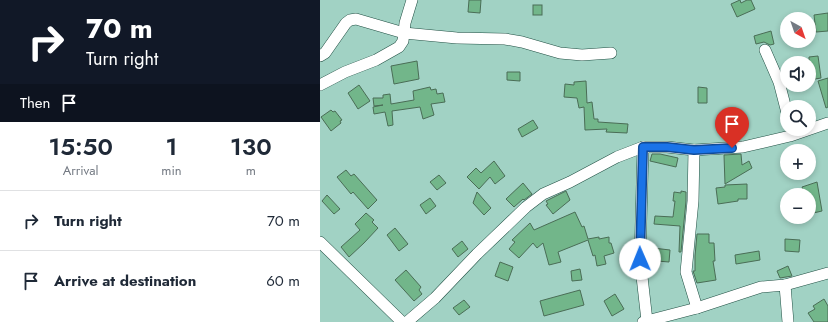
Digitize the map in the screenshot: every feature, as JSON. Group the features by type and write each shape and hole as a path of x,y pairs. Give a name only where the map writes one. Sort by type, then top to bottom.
{"street":[{"path":"320,85 399,47 403,41 412,0"},
{"path":"320,56 325,53 339,30 350,20 356,19 404,33 457,38 506,39 560,53 582,55 611,53"},
{"path":"766,50 779,82 784,100"},
{"path":"816,126 828,123"},
{"path":"407,322 435,298 477,254 521,212 543,194 570,182 617,157 643,147 667,147 694,150 743,147 780,135"},
{"path":"643,147 640,259 645,322 697,308 761,287 785,285 828,273"},
{"path":"694,150 693,201 686,272 689,286 697,308"},
{"path":"320,242 402,322"},
{"path":"785,285 788,322"}],"building":[{"path":"469,0 481,0 480,13 468,12"},
{"path":"740,0 741,3 751,0 755,9 737,17 731,4"},
{"path":"533,5 542,5 542,15 533,15"},
{"path":"828,13 828,31 816,32 816,15"},
{"path":"771,31 774,44 770,45 764,42 756,44 754,36"},
{"path":"816,56 818,56 821,78 816,79"},
{"path":"417,61 419,79 394,84 391,66"},
{"path":"507,72 520,72 520,81 507,80"},
{"path":"828,78 828,107 826,108 818,81"},
{"path":"586,81 587,103 592,102 594,119 598,119 598,122 628,124 627,133 606,132 607,129 585,130 584,107 579,108 577,98 564,97 565,84 574,85 574,82"},
{"path":"359,85 370,101 358,109 348,93"},
{"path":"430,87 431,90 436,89 437,94 443,93 445,102 431,104 434,115 423,119 420,107 392,111 393,125 388,126 385,112 374,114 373,107 383,105 374,106 373,98 383,98 383,95 390,94 391,104 414,100 413,91"},
{"path":"698,87 707,88 707,103 698,103"},
{"path":"331,110 333,112 335,111 342,120 340,121 341,123 331,131 321,117"},
{"path":"533,120 538,128 522,137 518,129"},
{"path":"652,154 660,154 678,158 676,167 650,161"},
{"path":"741,154 742,165 749,161 752,168 725,184 724,155"},
{"path":"494,161 505,176 495,184 490,177 479,189 467,177 476,168 481,173"},
{"path":"346,170 351,176 354,174 377,200 368,209 353,192 351,194 337,177"},
{"path":"439,175 446,183 437,190 430,182"},
{"path":"817,182 822,211 816,212 816,188 802,187"},
{"path":"523,183 532,194 524,200 523,199 514,207 506,199"},
{"path":"747,184 747,199 738,199 738,201 718,204 716,188 725,187 725,185"},
{"path":"566,191 570,200 553,214 546,205 548,204 546,201"},
{"path":"681,191 686,192 686,201 681,252 679,252 680,226 654,224 655,216 673,217 675,201 673,201 674,192 681,193"},
{"path":"477,192 491,208 484,215 473,203"},
{"path":"327,195 340,209 334,214 322,201"},
{"path":"430,198 436,206 426,214 420,205"},
{"path":"575,212 582,227 584,226 588,239 609,237 609,243 611,243 614,253 604,256 606,264 597,266 595,255 593,256 588,240 558,252 561,262 549,265 543,243 537,248 533,243 519,258 509,249 515,242 512,240 530,223 534,230"},
{"path":"366,213 374,220 372,222 378,228 349,257 341,247 360,230 355,224"},
{"path":"395,228 408,244 399,251 387,235"},
{"path":"697,234 709,234 709,243 714,243 715,261 713,261 716,280 697,283 693,271 695,271"},
{"path":"785,239 800,240 799,252 785,251"},
{"path":"462,241 468,249 458,257 452,249"},
{"path":"653,248 670,250 669,262 657,261"},
{"path":"759,251 760,260 736,264 735,255"},
{"path":"500,262 513,267 508,281 495,276"},
{"path":"788,266 792,276 780,278 777,271"},
{"path":"580,269 582,280 572,281 571,271"},
{"path":"406,270 421,287 419,290 422,294 414,301 395,280"},
{"path":"580,290 584,305 544,316 540,301"},
{"path":"615,294 624,309 612,316 604,301"},
{"path":"824,299 828,306 828,322 814,322 808,313 815,309 813,306"},
{"path":"464,300 470,307 459,315 453,308"}],"route":[{"path":"640,259 639,238 643,147 667,147 694,150 732,148"}]}
